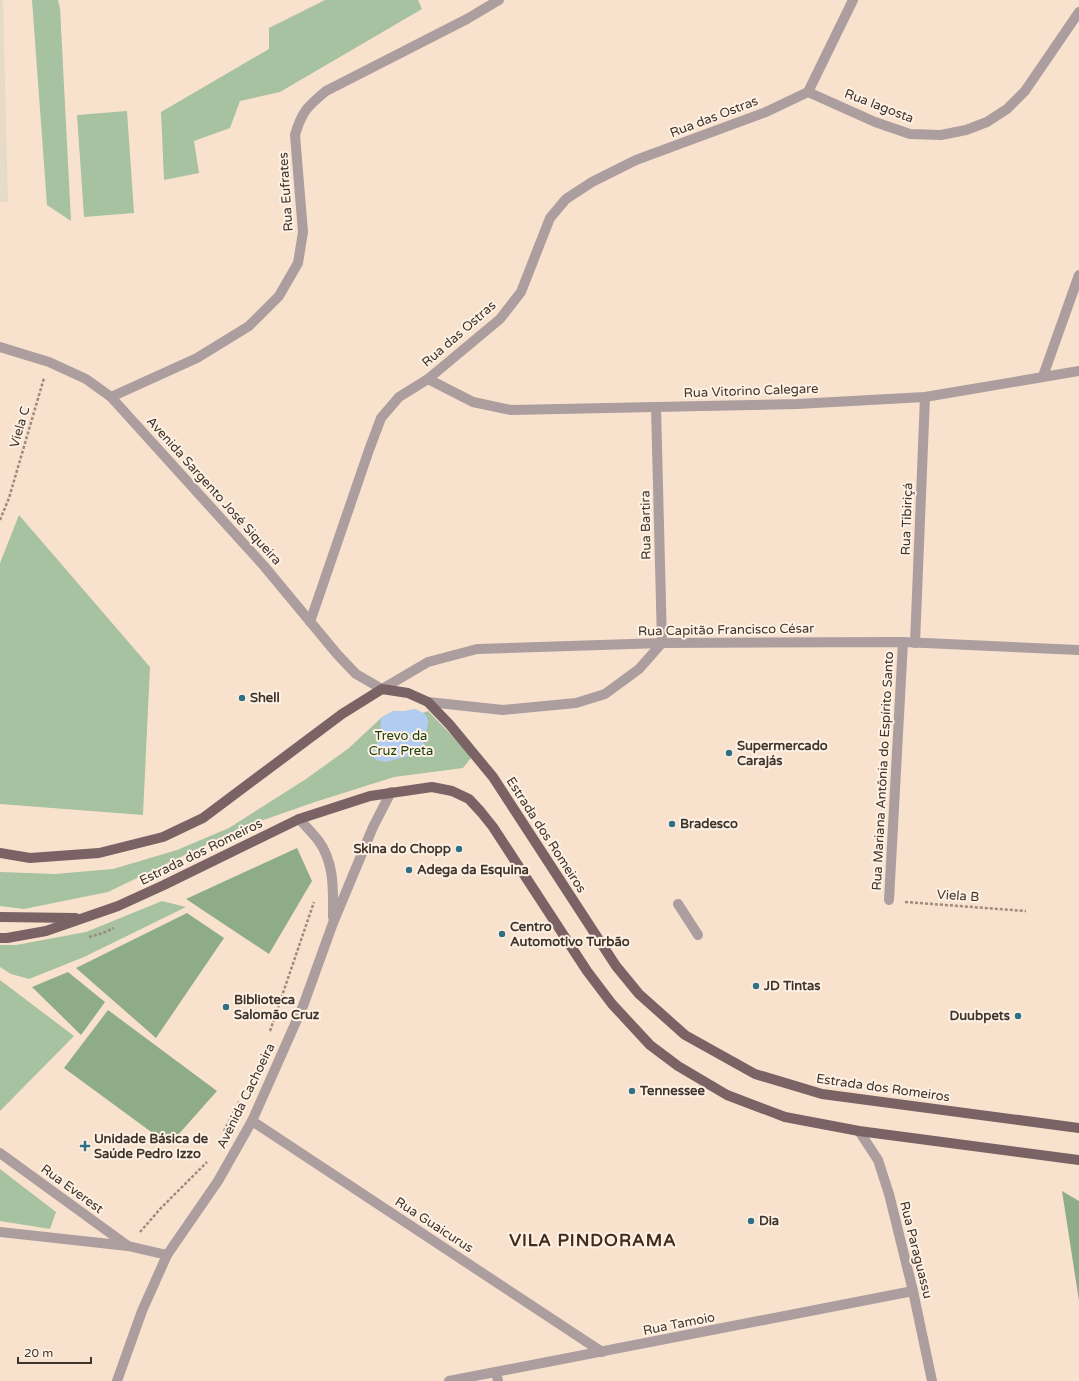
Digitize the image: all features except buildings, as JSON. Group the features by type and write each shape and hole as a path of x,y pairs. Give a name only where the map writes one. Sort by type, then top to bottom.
{"main road":[{"name":"Estrada dos Romeiros","path":"382,689 408,693 428,702 450,725 493,777 616,966 639,994 685,1035 755,1074 822,1094 1079,1128"},
{"path":"0,853 30,858 99,853 163,837 203,818 342,714 382,689"},
{"name":"Estrada dos Romeiros","path":"0,938 46,931 118,906 299,819 370,796 432,787 452,791 469,799 493,827 587,972 612,1004 650,1045 678,1066 727,1095 785,1117 859,1131 1079,1160"},
{"path":"0,917 85,918"}],"street":[{"name":"Rua Eufrates","path":"111,397 197,358 248,326 279,296 298,263 301,247 303,232 295,135 299,121 308,106 326,91 467,20 499,0"},
{"path":"808,92 853,0"},
{"name":"Rua lagosta","path":"808,92 875,122 910,134 941,135 966,130 987,122 1007,109 1025,91 1079,12"},
{"name":"Rua das Ostras","path":"310,622 366,457 381,418 399,397 428,379 500,319 521,292 550,218 566,199 592,182 636,160 766,112 808,92"},
{"path":"1043,376 1079,275"},
{"name":"Avenida Sargento José Siqueira","path":"0,347 49,362 86,379 111,397 259,560 310,622 356,674 382,689"},
{"name":"Rua Vitorino Calegare","path":"428,379 473,402 511,410 797,404 926,397 1079,371"},
{"name":"Rua Tibiriçá","path":"915,643 926,397"},
{"name":"Rua Bartira","path":"656,407 662,643"},
{"name":"Rua Capitão Francisco César","path":"382,689 428,662 477,649 662,643 903,642 1079,650"},
{"name":"Rua Mariana Antônia do Espírito Santo","path":"889,900 903,642"},
{"path":"428,702 503,710 576,703 605,694 639,669 662,643"},
{"name":"Avenida Cachoeira","path":"117,1381 142,1311 167,1255 218,1181 252,1121 303,1006 334,923 373,827 392,792"},
{"name":"Avenida Cachoeira","path":"299,819 318,841 327,856 333,878 334,923"},
{"path":"678,904 698,935"},
{"name":"Rua Guaicurus","path":"252,1121 602,1352"},
{"name":"Rua Paraguassu","path":"859,1131 878,1160 889,1194 913,1292 932,1381"},
{"name":"Rua Everest","path":"0,1153 128,1246"},
{"path":"0,1232 128,1246 167,1255"},
{"name":"Rua Tamoio","path":"449,1381 497,1376 602,1352 913,1292"}],"path":[{"name":"Viela C","path":"0,520 9,498 49,362"},
{"path":"269,1037 315,898"},
{"name":"Viela B","path":"889,900 1026,911"},
{"path":"88,937 103,933 116,927"},
{"path":"223,1133 240,1100"},
{"path":"128,1246 161,1208 209,1160"}],"shaded area":[{"path":"0,0 3,0 8,202 0,202"}],"green space":[{"path":"32,0 58,0 60,8 71,221 47,205"},
{"path":"325,0 418,0 422,9 280,92 240,101 230,128 194,141 199,173 164,180 161,112 269,49 269,28"},
{"path":"127,111 134,213 84,217 77,115"},
{"path":"19,515 150,667 143,815 0,804 0,563"},
{"name":"Trevo da Cruz Preta","path":"415,709 423,713 428,711 465,749 471,758 463,768 394,777 243,827 108,892 24,909 0,906 0,872 55,874 113,869 177,850 229,828 306,779 349,748 381,718 393,711"},
{"path":"297,848 312,881 269,954 186,899"},
{"path":"162,901 186,907 84,957 29,979 11,974 0,967 0,945 16,945 86,932"},
{"path":"187,913 224,938 156,1038 76,968"},
{"path":"68,972 105,1002 81,1035 32,987"},
{"path":"0,980 74,1036 0,1111"},
{"path":"108,1010 217,1091 169,1145 64,1068"},
{"path":"0,1169 56,1212 50,1229 0,1221"},
{"path":"1062,1191 1079,1201 1079,1301"}],"water":[{"path":"415,709 424,714 428,720 423,749 412,755 386,762 376,760 372,754 380,738 381,718 393,711"}],"place":[{"name":"Shell","path":"242,698"},
{"name":"Supermercado Carajás","path":"729,753"},
{"name":"Bradesco","path":"672,824"},
{"name":"Skina do Chopp","path":"459,849"},
{"name":"Adega da Esquina","path":"409,870"},
{"name":"Centro Automotivo Turbão","path":"502,934"},
{"name":"JD Tintas","path":"756,986"},
{"name":"Biblioteca Salomão Cruz","path":"226,1007"},
{"name":"Duubpets","path":"1018,1016"},
{"name":"Tennessee","path":"632,1091"},
{"name":"Unidade Básica de Saúde Pedro Izzo","path":"85,1146"},
{"name":"Dia","path":"751,1221"}],"district":[{"name":"VILA PINDORAMA","path":"593,1240"}]}
